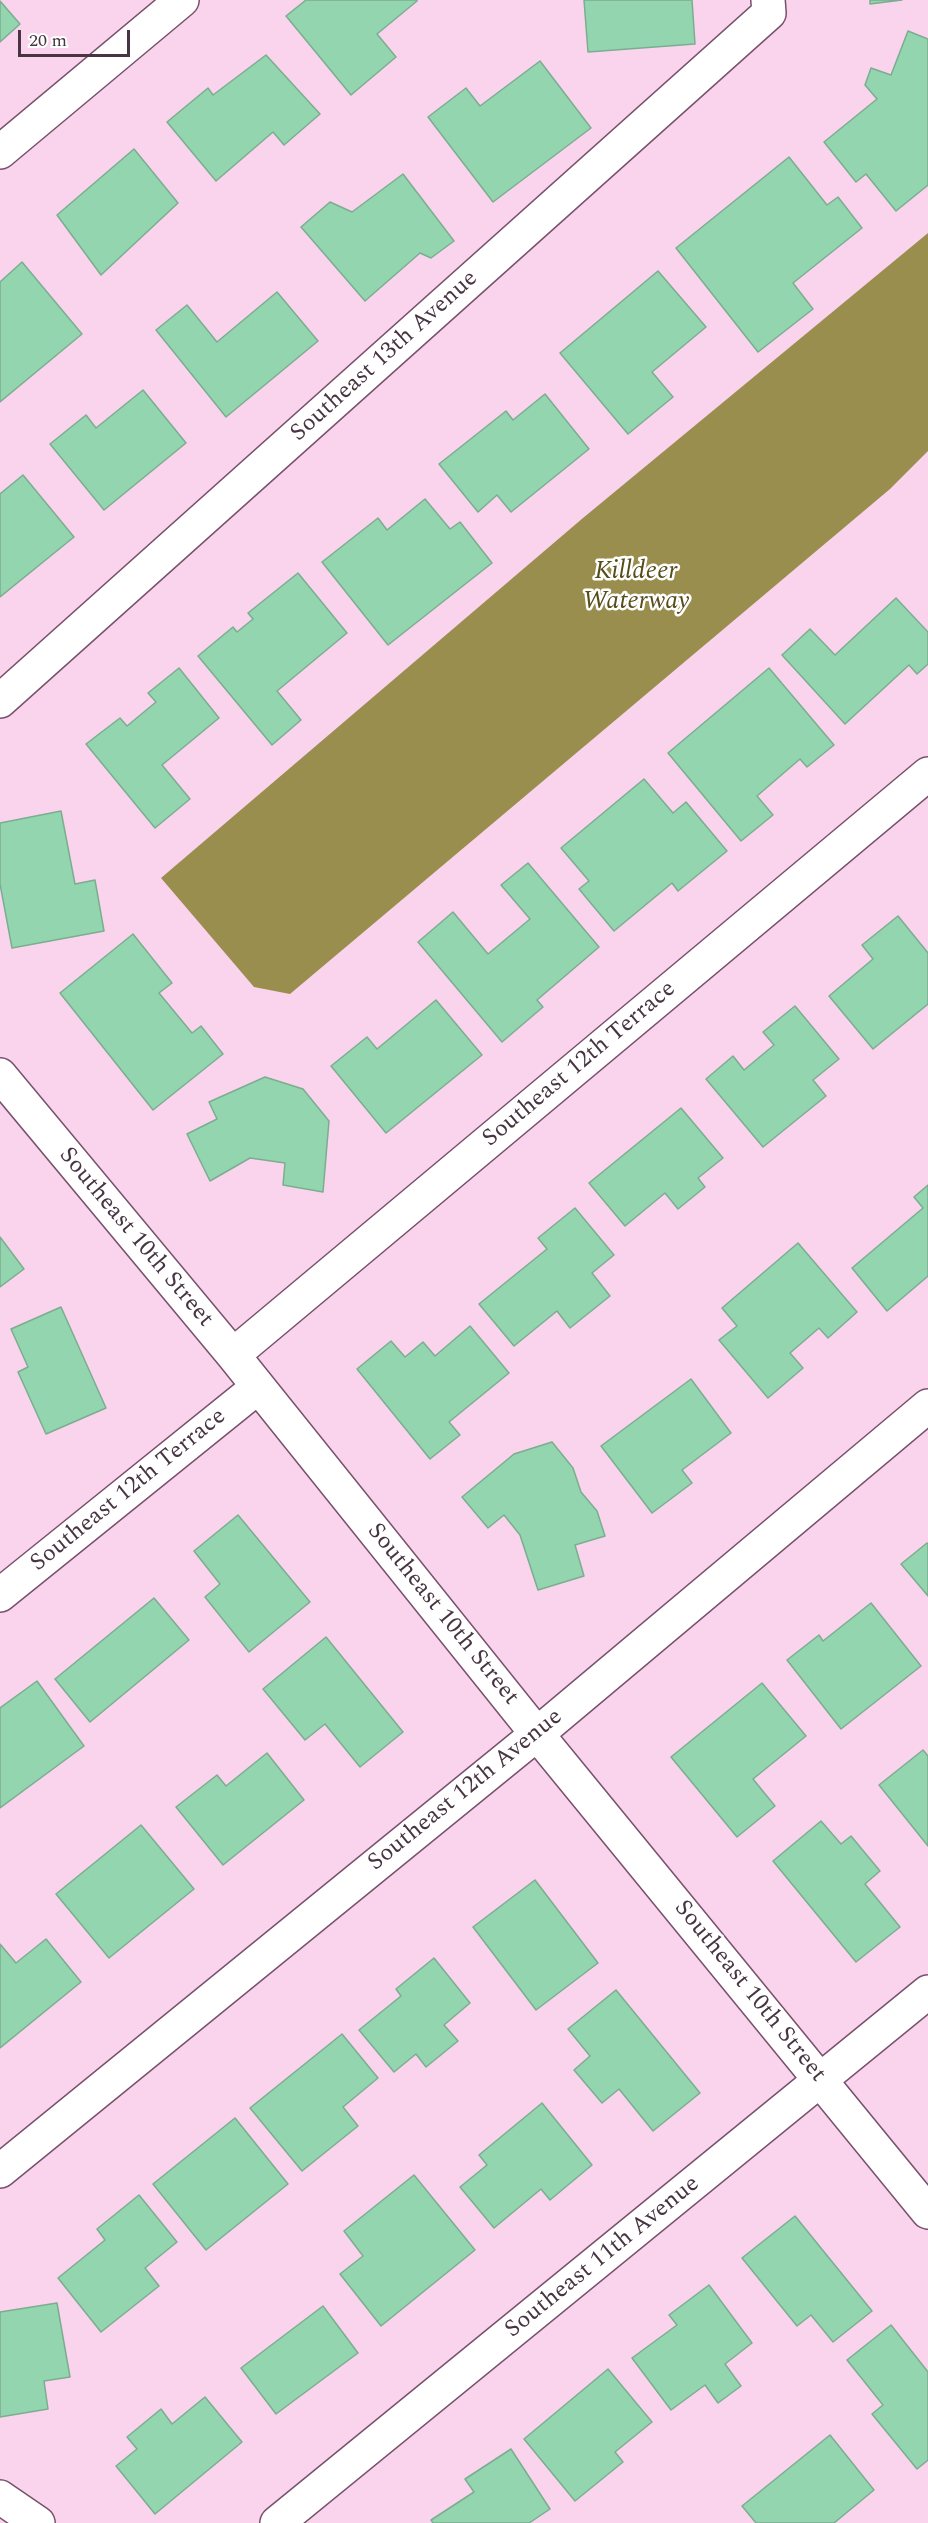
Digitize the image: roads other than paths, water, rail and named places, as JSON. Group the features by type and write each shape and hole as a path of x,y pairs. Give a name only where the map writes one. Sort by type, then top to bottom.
{"street":[{"path":"0,152 182,0"},
{"name":"Southeast 13th Avenue","path":"0,701 769,6"},
{"name":"Southeast 12th Terrace","path":"233,1355 928,774"},
{"name":"Southeast 10th Street","path":"0,1075 233,1355 537,1734 928,2212"},
{"name":"Southeast 12th Terrace","path":"0,1595 258,1387"},
{"name":"Southeast 12th Avenue","path":"0,2171 537,1734 928,1406"},
{"name":"Southeast 11th Avenue","path":"277,2523 928,1992"},
{"path":"0,2497 38,2523"}],"water":[{"name":"Killdeer Waterway","path":"928,233 928,451 890,489 290,994 254,987 161,878 583,518"}]}
